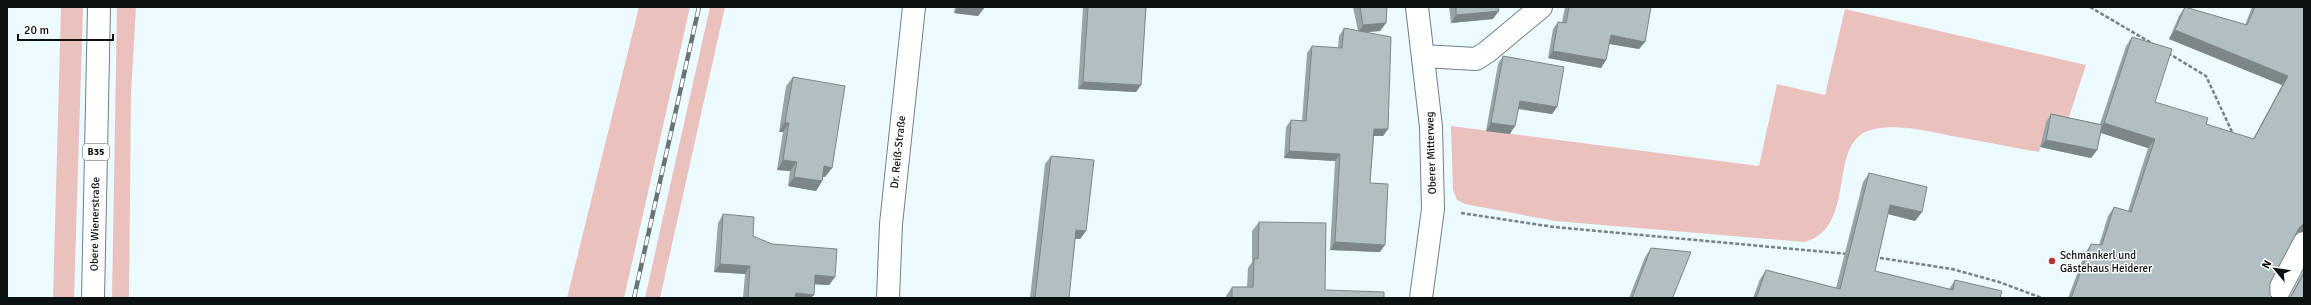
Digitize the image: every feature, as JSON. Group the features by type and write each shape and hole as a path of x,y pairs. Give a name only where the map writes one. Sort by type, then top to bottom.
{"street":[{"name":"Obere Wienerstraße","path":"93,298 99,7"},
{"name":"Dr. Reiß-Straße","path":"888,298 891,224 914,7"},
{"name":"Oberer Mitterweg","path":"1418,7 1431,127 1433,209 1421,298"},
{"path":"1423,56 1476,59 1488,52 1541,7"},
{"path":"2275,298 2304,243"}],"path":[{"path":"2090,7 2154,45"},
{"path":"2167,52 2206,76 2234,136"},
{"path":"1433,209 1554,227 1849,254"},
{"path":"1873,257 1952,269 1999,282 2042,298"}],"shaded area":[{"path":"61,7 83,7 74,298 53,298"},
{"path":"117,7 136,7 131,94 129,298 112,298"},
{"path":"639,7 690,7 624,298 567,298"},
{"path":"710,7 725,7 660,298 645,298"},
{"path":"1845,9 2086,65 2066,126 2046,122 2039,152 1913,129 1894,127 1874,129 1859,136 1850,149 1845,165 1838,202 1832,219 1822,233 1805,242 1555,221 1465,204 1457,200 1453,190 1451,126 1759,166 1777,84 1825,95"}],"building":[{"path":"1088,7 1146,7 1141,85 1083,82"},
{"path":"1360,7 1387,7 1386,23 1363,25"},
{"path":"1456,7 1498,7 1499,11 1456,15"},
{"path":"1569,7 1651,7 1645,42 1611,35 1606,60 1553,51 1558,22 1566,23"},
{"path":"2185,7 2247,25 2255,7 2304,7 2304,223 2299,228 2270,283 2270,295 2273,298 2071,298 2091,244 2102,245 2114,207 2131,212 2155,139 2104,123 2132,37 2172,49 2155,102 2208,118 2206,124 2254,139 2288,76 2175,30"},
{"path":"1344,28 1391,37 1388,129 1374,129 1370,183 1388,184 1385,245 1335,242 1340,154 1289,151 1291,120 1306,121 1312,46 1342,48"},
{"path":"1503,56 1564,67 1557,107 1520,101 1515,126 1491,123"},
{"path":"793,77 845,86 832,168 824,166 822,181 794,177 797,162 783,160 789,123 785,122"},
{"path":"2051,114 2102,125 2097,150 2046,140"},
{"path":"1051,156 1094,160 1086,231 1076,230 1069,298 1035,298"},
{"path":"1869,173 1927,187 1922,212 1890,205 1875,271 1953,290 1955,280 2002,291 2000,298 1756,298 1766,270 1840,289"},
{"path":"723,214 754,217 753,236 772,244 837,249 835,277 815,275 814,295 796,293 795,298 748,298 750,266 720,264"},
{"path":"1259,222 1326,223 1325,290 1384,292 1384,298 1232,298 1232,287 1253,287 1254,259 1258,259"},
{"path":"1651,248 1691,252 1673,297 1675,298 1632,298"},
{"path":"2304,273 2304,298 2289,298 2292,295"}],"railway":[{"path":"634,298 699,7"}],"place":[{"name":"Schmankerl und Gästehaus Heiderer","path":"2052,261"}]}
